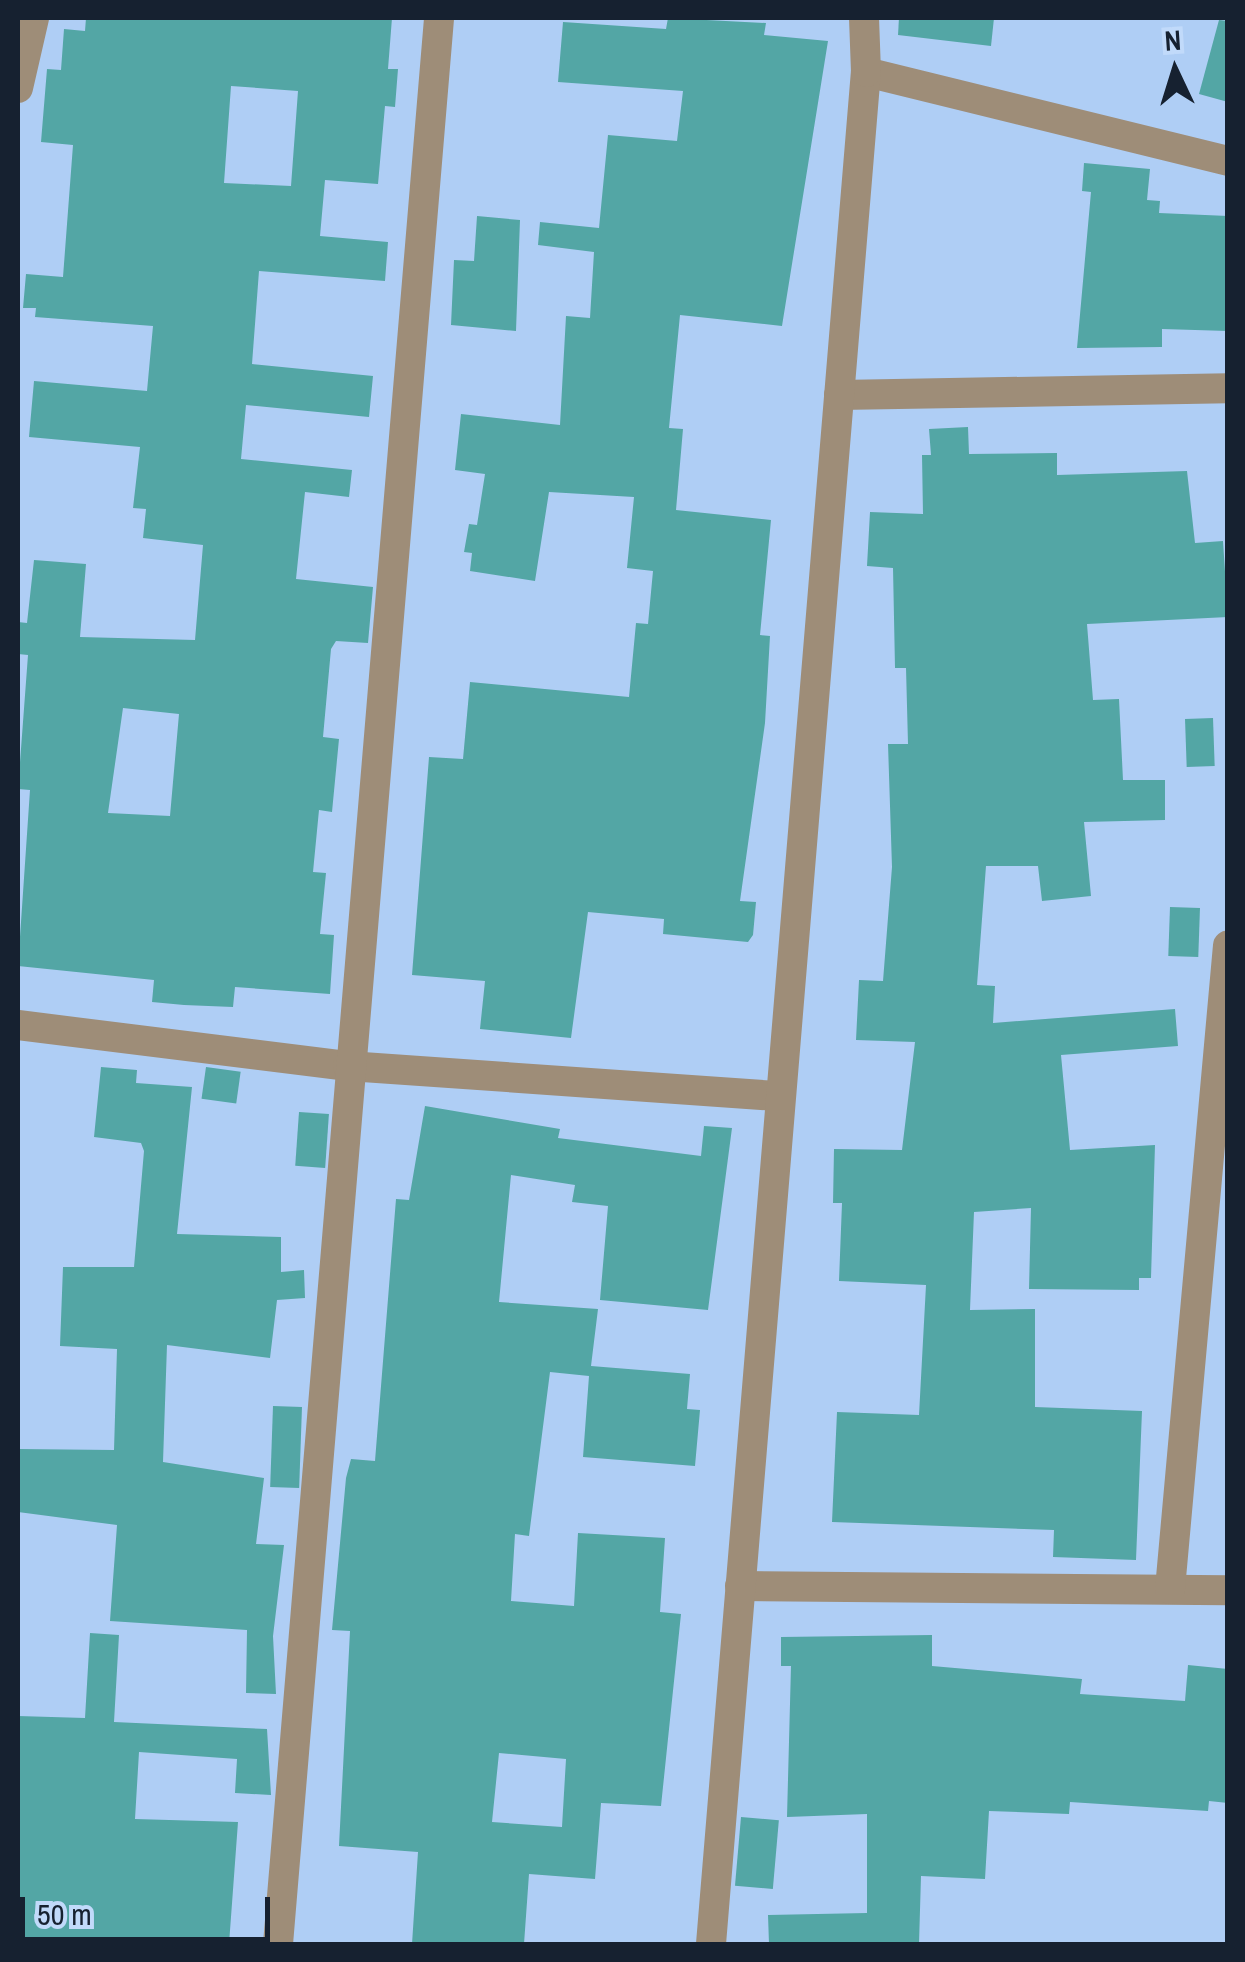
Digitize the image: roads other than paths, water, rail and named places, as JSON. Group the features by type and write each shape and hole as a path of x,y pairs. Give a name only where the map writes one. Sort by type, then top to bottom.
{"street":[{"path":"18,88 34,18"},
{"path":"278,1944 348,1066 439,18"},
{"path":"711,1944 866,72 864,18"},
{"path":"866,72 1228,161"},
{"path":"839,395 1228,388"},
{"path":"1170,1590 1228,946"},
{"path":"18,1025 348,1066 780,1096"},
{"path":"740,1586 1228,1590"}]}
